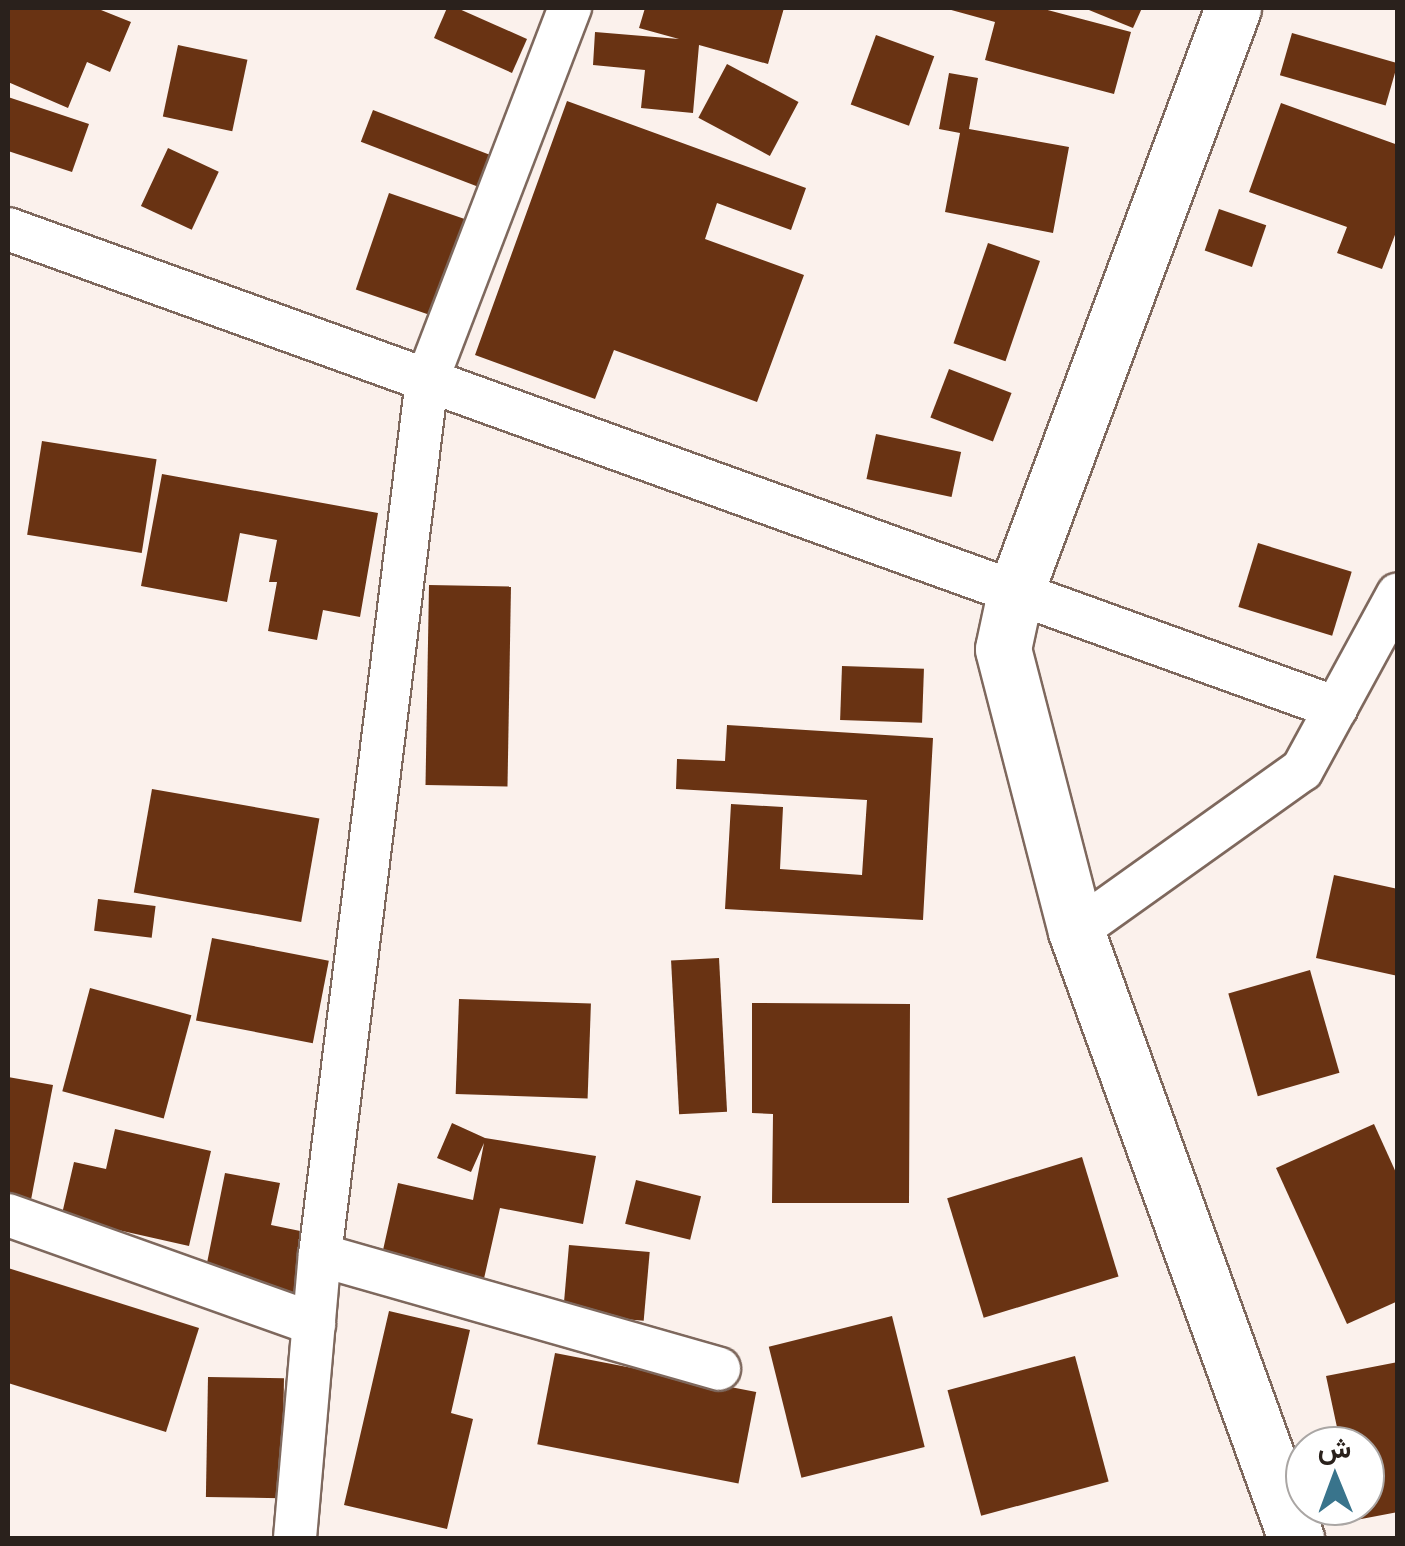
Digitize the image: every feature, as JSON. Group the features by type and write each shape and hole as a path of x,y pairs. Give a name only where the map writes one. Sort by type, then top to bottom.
{"street":[{"path":"295,1538 320,1254 428,380 570,8"},
{"path":"1233,8 1015,593 1002,649 1076,931 1296,1538"},
{"path":"8,229 1336,708"},
{"path":"1076,931 1302,770 1398,594"},
{"path":"8,1216 314,1324"},
{"path":"320,1254 719,1369"}],"building":[{"path":"8,8 96,8 131,22 110,72 87,62 68,108 8,82"},
{"path":"447,8 457,8 527,39 512,73 434,38"},
{"path":"645,8 784,8 768,64 699,45 693,113 641,108 645,70 593,65 595,32 679,39 639,28"},
{"path":"944,8 1040,8 1131,32 1114,94 985,60 995,22"},
{"path":"1084,8 1142,8 1133,28"},
{"path":"1292,33 1398,63 1386,106 1280,75"},
{"path":"876,35 934,56 909,126 851,105"},
{"path":"178,45 247,60 232,131 163,116"},
{"path":"727,64 799,102 770,156 698,118"},
{"path":"949,73 978,78 969,129 1069,147 1053,233 945,212 960,133 939,129"},
{"path":"8,97 89,124 72,172 8,151"},
{"path":"567,101 806,188 791,230 717,203 705,239 804,275 757,402 614,350 595,399 475,355"},
{"path":"1281,103 1398,145 1398,227 1382,269 1337,253 1347,227 1249,192"},
{"path":"373,110 498,158 486,190 361,142"},
{"path":"168,148 219,172 192,230 141,206"},
{"path":"389,193 474,222 441,319 356,289"},
{"path":"1219,209 1266,225 1252,267 1205,251"},
{"path":"988,243 1040,261 1005,361 953,343"},
{"path":"949,369 1012,393 993,442 930,418"},
{"path":"876,434 961,452 952,497 866,479"},
{"path":"42,441 157,459 142,553 27,535"},
{"path":"162,474 378,513 360,617 323,610 317,640 268,631 277,582 269,582 277,540 240,533 227,602 141,586"},
{"path":"1258,543 1352,572 1332,636 1238,607"},
{"path":"429,585 511,586 507,786 426,785"},
{"path":"842,666 924,669 922,723 840,720"},
{"path":"727,725 933,738 923,920 725,909 731,804 783,807 780,869 862,875 867,800 676,789 677,759 725,761"},
{"path":"152,789 319,819 301,922 134,892"},
{"path":"1334,875 1398,889 1398,976 1316,958"},
{"path":"98,899 156,906 152,938 94,931"},
{"path":"212,938 329,961 313,1043 196,1020"},
{"path":"719,958 727,1112 679,1114 671,961"},
{"path":"1310,970 1339,1073 1258,1096 1228,993"},
{"path":"90,988 191,1015 164,1119 62,1091"},
{"path":"459,999 591,1004 588,1099 456,1094"},
{"path":"752,1003 910,1004 909,1203 772,1203 773,1114 752,1113"},
{"path":"8,1077 53,1085 30,1205 8,1201"},
{"path":"452,1123 485,1138 596,1156 583,1224 500,1208 483,1283 381,1259 398,1183 473,1200 484,1143 471,1172 437,1158"},
{"path":"1374,1124 1398,1177 1398,1301 1347,1324 1276,1168"},
{"path":"115,1129 211,1151 189,1246 118,1230 112,1253 56,1240 74,1162 106,1169"},
{"path":"1082,1157 1119,1277 984,1318 947,1198"},
{"path":"225,1173 280,1183 271,1225 310,1233 296,1307 202,1288"},
{"path":"636,1180 701,1196 690,1240 625,1224"},
{"path":"569,1245 650,1252 644,1321 563,1314"},
{"path":"8,1268 199,1328 166,1432 8,1383"},
{"path":"389,1311 470,1330 451,1413 473,1419 447,1529 344,1505"},
{"path":"892,1316 925,1447 801,1478 769,1347"},
{"path":"555,1353 756,1392 738,1483 537,1444"},
{"path":"1075,1356 1109,1482 981,1516 947,1390"},
{"path":"1398,1362 1398,1512 1385,1514 1385,1426 1337,1426 1326,1376"},
{"path":"208,1377 284,1378 282,1498 206,1497"}]}
